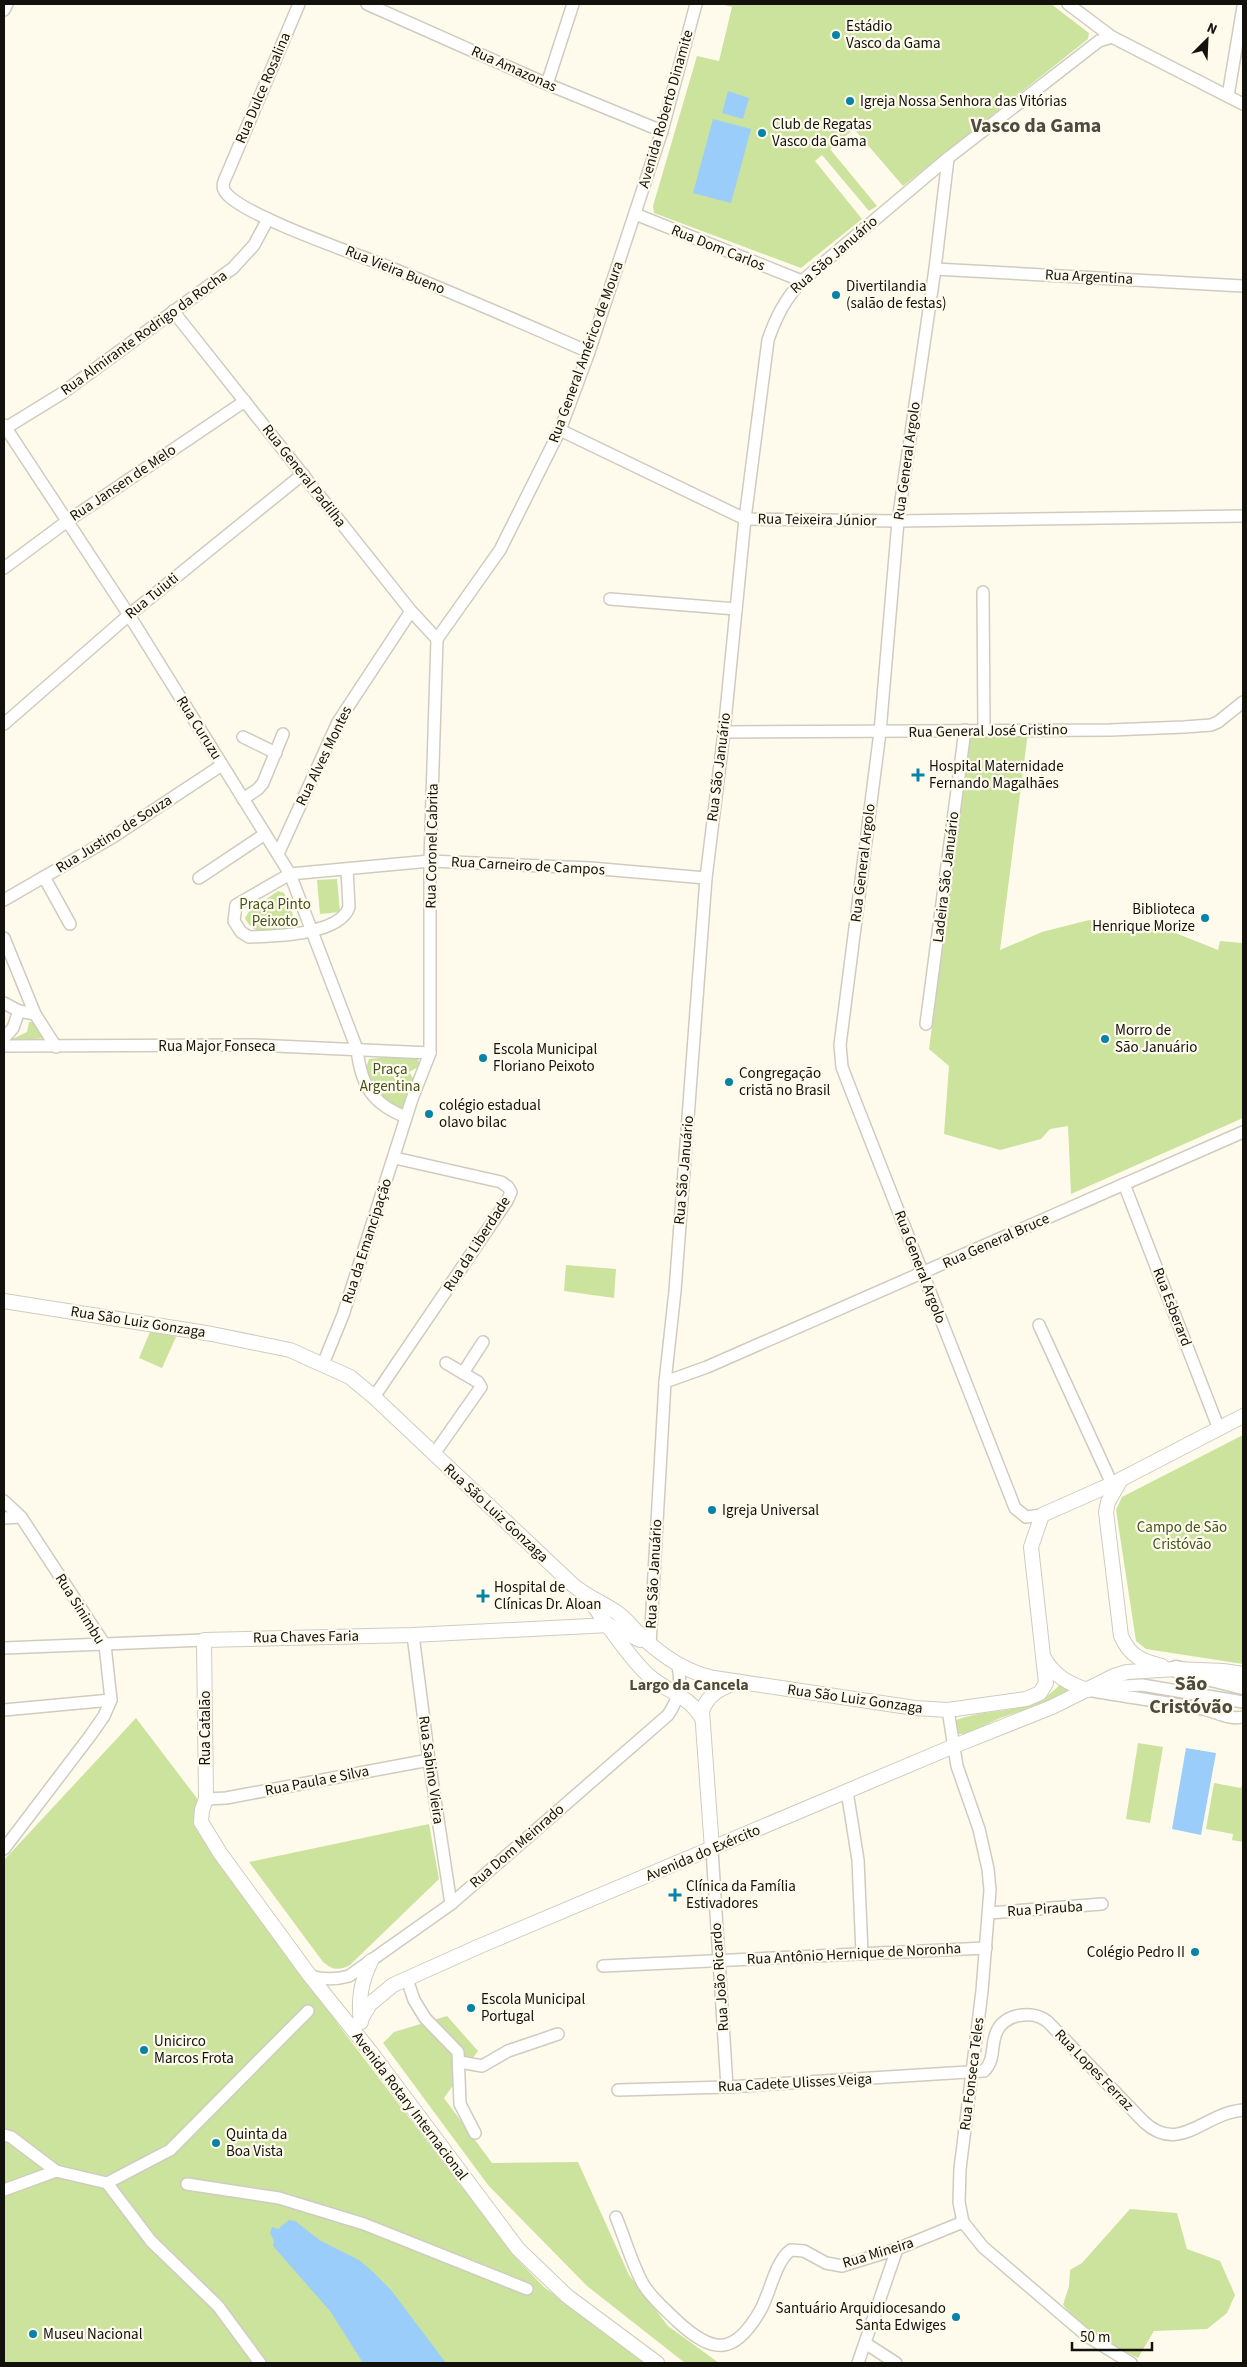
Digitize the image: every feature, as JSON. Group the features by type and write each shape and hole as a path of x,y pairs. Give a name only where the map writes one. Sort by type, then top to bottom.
{"highway":[{"path":"1176,1669 1243,1686"}],"main road":[{"name":"Rua São Luiz Gonzaga","path":"4,1301 239,1339 290,1350 350,1377 374,1397 584,1594 619,1614 650,1645 678,1666 696,1674 737,1682 915,1708 948,1710 1036,1696 1043,1690 1046,1683 1043,1657"},
{"path":"1243,1416 1117,1482 1042,1515 1031,1547 1043,1657 1051,1669 1063,1679 1088,1690 1114,1676 1127,1672 1176,1669 1223,1671 1243,1674"},
{"path":"1117,1482 1106,1512 1121,1636 1126,1647 1134,1656 1144,1662 1176,1669"},
{"path":"584,1594 637,1664 660,1686 679,1695 697,1709 701,1717"},
{"path":"609,1625 650,1645"},
{"name":"Rua Chaves Faria","path":"204,1640 413,1635 609,1625"},
{"name":"Rua Catalão","path":"201,1816 206,1799 204,1640"},
{"path":"701,1717 709,1698 722,1688 737,1682"},
{"name":"Avenida do Exército","path":"360,2021 370,2004 379,1994 406,1979 1088,1690"},
{"name":"Rua João Ricardo","path":"701,1717 712,1848"},
{"name":"Avenida Rotary Internacional","path":"201,1816 203,1827 220,1852 310,1976 370,2051 518,2249 567,2296 657,2363"},
{"path":"370,2051 360,2021 359,2000 362,1979 371,1961"}],"street":[{"path":"4,10 7,4"},
{"name":"Rua Dulce Rosalina","path":"228,172 299,4"},
{"name":"Rua Amazonas","path":"367,4 547,84 662,131"},
{"path":"547,84 573,4"},
{"name":"Avenida Roberto Dinamite","path":"635,214 662,131 696,4"},
{"path":"1068,4 1112,37 1243,104"},
{"path":"1228,96 1243,7"},
{"path":"1099,41 1101,29"},
{"name":"Rua São Januário","path":"650,1645 665,1382 675,1291 706,878 724,732 745,519 762,372 768,340 777,316 788,296 802,281 948,158 1099,41 1112,37"},
{"name":"Rua General Argolo","path":"948,158 935,269 898,521 880,732 840,1045 842,1067 847,1081 1015,1508 1026,1517 1042,1515"},
{"name":"Rua Vieira Bueno","path":"228,172 222,186 224,192 240,204 268,219 409,275 589,352"},
{"name":"Rua Dom Carlos","path":"635,214 802,281"},
{"name":"Rua General Américo de Moura","path":"437,639 500,550 560,430 589,352 635,214"},
{"name":"Rua Almirante Rodrigo da Rocha","path":"4,427 61,394 233,268 254,244 268,219"},
{"name":"Rua Argentina","path":"935,269 1243,286"},
{"name":"Rua General Padilha","path":"173,312 411,611 437,639"},
{"name":"Rua Jansen de Melo","path":"4,568 66,522 245,401"},
{"name":"Rua Curuzu","path":"4,427 128,615 290,874 357,1049"},
{"name":"Rua Teixeira Júnior","path":"560,430 745,519 898,521 1243,516"},
{"name":"Rua Tuiuti","path":"4,724 128,615 303,474"},
{"path":"983,592 984,730"},
{"path":"610,599 736,609"},
{"name":"Rua Alves Montes","path":"278,854 338,722 411,611"},
{"name":"Rua Coronel Cabrita","path":"430,1053 430,861 437,639"},
{"name":"Rua General José Cristino","path":"724,732 1110,730 1211,725 1243,702"},
{"name":"Ladeira São Januário","path":"926,1024 965,730"},
{"path":"243,799 258,789 263,782 283,734"},
{"path":"243,737 276,753"},
{"name":"Rua Justino de Souza","path":"4,900 113,837 222,765"},
{"path":"199,878 265,834"},
{"name":"Rua Carneiro de Campos","path":"290,874 430,861 590,868 706,878"},
{"path":"290,874 236,905 234,921 241,932 250,937 311,931 339,921 349,907 347,868"},
{"path":"44,877 70,924"},
{"path":"4,938 36,1014 56,1047"},
{"path":"4,1003 19,1011 36,1014"},
{"path":"4,1038 13,1028 19,1011"},
{"name":"Rua Major Fonseca","path":"4,1046 254,1045 430,1053"},
{"path":"357,1049 362,1076 373,1096 389,1110 406,1117 430,1053"},
{"name":"Rua da Emancipação","path":"323,1364 343,1315 395,1158 406,1117"},
{"name":"Rua General Bruce","path":"665,1382 707,1367 1243,1132"},
{"name":"Rua da Liberdade","path":"374,1397 507,1201 511,1192 501,1182 395,1158"},
{"name":"Rua Esberard","path":"1124,1184 1219,1429"},
{"path":"1040,1325 1117,1482"},
{"path":"463,1373 483,1342"},
{"path":"434,1454 481,1387 478,1382 446,1364"},
{"name":"Rua Sinimbu","path":"4,1500 20,1517 104,1646 111,1700"},
{"path":"4,1518 20,1517"},
{"name":"Rua Sabino Vieira","path":"413,1635 428,1760 451,1904"},
{"name":"Rua Chaves Faria","path":"4,1648 104,1646 204,1640"},
{"name":"Rua Dom Meinrado","path":"310,1976 323,1980 349,1976 451,1904 668,1716 679,1695 681,1684 678,1666"},
{"path":"1088,1690 1142,1684 1243,1702"},
{"path":"1088,1690 1133,1696 1207,1710 1235,1719 1243,1717"},
{"path":"4,1710 111,1700 104,1716 90,1736 4,1849"},
{"name":"Rua Fonseca Teles","path":"948,1710 957,1766 979,1828 988,1868 989,1913 986,1948 960,2169 959,2202 963,2222 983,2247 1087,2336 1131,2363"},
{"name":"Rua Paula e Silva","path":"206,1799 226,1798 428,1760"},
{"path":"847,1791 858,1860 862,1953"},
{"name":"Rua João Ricardo","path":"712,1848 727,2087"},
{"name":"Rua Pirauba","path":"989,1913 1102,1904"},
{"name":"Rua Antônio Hernique de Noronha","path":"603,1966 986,1948"},
{"path":"406,1979 414,2000 424,2018 458,2052 460,2062 460,2104 475,2133"},
{"path":"107,2183 170,2150 308,2011"},
{"name":"Rua Lopes Ferraz","path":"972,2073 984,2071 990,2065 998,2030 1007,2021 1028,2014 1042,2017 1048,2022 1144,2122 1162,2135 1174,2136 1227,2114 1243,2110"},
{"path":"460,2062 482,2066 508,2052 558,2034"},
{"name":"Rua Cadete Ulisses Veiga","path":"618,2090 727,2087 972,2073"},
{"path":"4,2127 7,2136 56,2171 107,2183 151,2241 218,2306 260,2363"},
{"path":"4,2190 56,2171"},
{"path":"187,2184 279,2198 345,2219 527,2289"},
{"name":"Rua Mineira","path":"616,2217 643,2284 653,2299 703,2342 720,2346 732,2342 752,2323 762,2309 782,2260 791,2250 804,2251 826,2262 842,2266 897,2249 963,2222"},
{"path":"858,2363 897,2249"},
{"path":"866,2343 896,2363"}],"green space":[{"name":"Club de Regatas Vasco da Gama","path":"721,4 1051,4 1089,33 1088,39 903,186 854,129 830,149 877,206 869,211 822,155 815,161 862,219 801,268 654,213 653,206 697,56 719,61 732,7"},
{"path":"971,732 1028,732 1000,950 1042,932 1089,920 1168,930 1218,950 1220,941 1243,943 1243,1118 1071,1194 1068,1126 1050,1129 1041,1139 1000,1150 944,1134 949,1066 929,1049"},
{"path":"337,879 340,912 320,914 317,880"},
{"name":"Praça Pinto Peixoto","path":"278,891 284,893 291,909 293,921 291,925 271,931 254,929 245,918 250,910"},
{"path":"29,1022 38,1022 47,1038 8,1041 27,1032"},
{"name":"Praça Argentina","path":"389,1057 418,1059 420,1066 409,1072 415,1081 406,1106 400,1110 378,1095 365,1071 369,1059"},
{"path":"566,1265 616,1269 614,1298 564,1291"},
{"path":"152,1327 176,1337 162,1368 139,1358"},
{"name":"Campo de São Cristóvão","path":"1243,1435 1243,1664 1146,1649 1136,1641 1116,1510 1122,1497"},
{"path":"1061,1683 1070,1689 1041,1705 1000,1718 967,1734 957,1734 956,1720 1025,1706 1050,1694"},
{"name":"Quinta da Boa Vista","path":"136,1718 199,1801 197,1821 340,2027 517,2259 544,2287 648,2363 4,2363 4,1860"},
{"path":"1138,1743 1163,1747 1150,1823 1126,1819"},
{"path":"1214,1783 1241,1788 1243,1783 1243,1842 1232,1840 1233,1834 1206,1829"},
{"path":"429,1824 439,1879 350,1965 339,1969 330,1967 323,1962 249,1862"},
{"path":"447,2016 478,2051 444,2098 492,2163 578,2162 629,2275 668,2326 719,2363 685,2363 587,2286 488,2185 383,2043 394,2032"},
{"path":"1130,2209 1177,2213 1187,2249 1220,2261 1235,2295 1227,2313 1207,2329 1154,2331 1138,2358 1090,2334 1063,2305 1069,2286 1070,2270 1082,2263"}],"water":[{"path":"728,91 749,98 743,119 722,113"},
{"path":"713,119 751,129 731,203 693,193"},
{"path":"1186,1748 1216,1753 1201,1835 1172,1829"},
{"path":"289,2220 295,2221 321,2241 359,2260 372,2271 391,2290 446,2363 363,2363 330,2311 273,2246 274,2241 270,2233 272,2227 278,2229"}],"place":[{"name":"Estádio Vasco da Gama","path":"836,35"},
{"name":"Igreja Nossa Senhora das Vitórias","path":"850,101"},
{"name":"Club de Regatas Vasco da Gama","path":"762,133"},
{"name":"Divertilandia (salão de festas)","path":"836,295"},
{"name":"Hospital Maternidade Fernando Magalhães","path":"918,775"},
{"name":"Biblioteca Henrique Morize","path":"1205,918"},
{"name":"Morro de São Januário","path":"1105,1039"},
{"name":"Escola Municipal Floriano Peixoto","path":"483,1058"},
{"name":"Congregação cristã no Brasil","path":"729,1082"},
{"name":"colégio estadual olavo bilac","path":"429,1114"},
{"name":"Igreja Universal","path":"712,1510"},
{"name":"Hospital de Clínicas Dr. Aloan","path":"483,1596"},
{"name":"Clínica da Família Estivadores","path":"675,1895"},
{"name":"Colégio Pedro II","path":"1195,1952"},
{"name":"Escola Municipal Portugal","path":"471,2008"},
{"name":"Unicirco Marcos Frota","path":"144,2050"},
{"name":"Quinta da Boa Vista","path":"216,2143"},
{"name":"Santuário Arquidiocesando Santa Edwiges","path":"956,2317"},
{"name":"Museu Nacional","path":"33,2334"}],"district":[{"name":"Vasco da Gama","path":"1036,126"},
{"name":"Largo da Cancela","path":"689,1685"},
{"name":"São Cristóvão","path":"1191,1696"}]}
